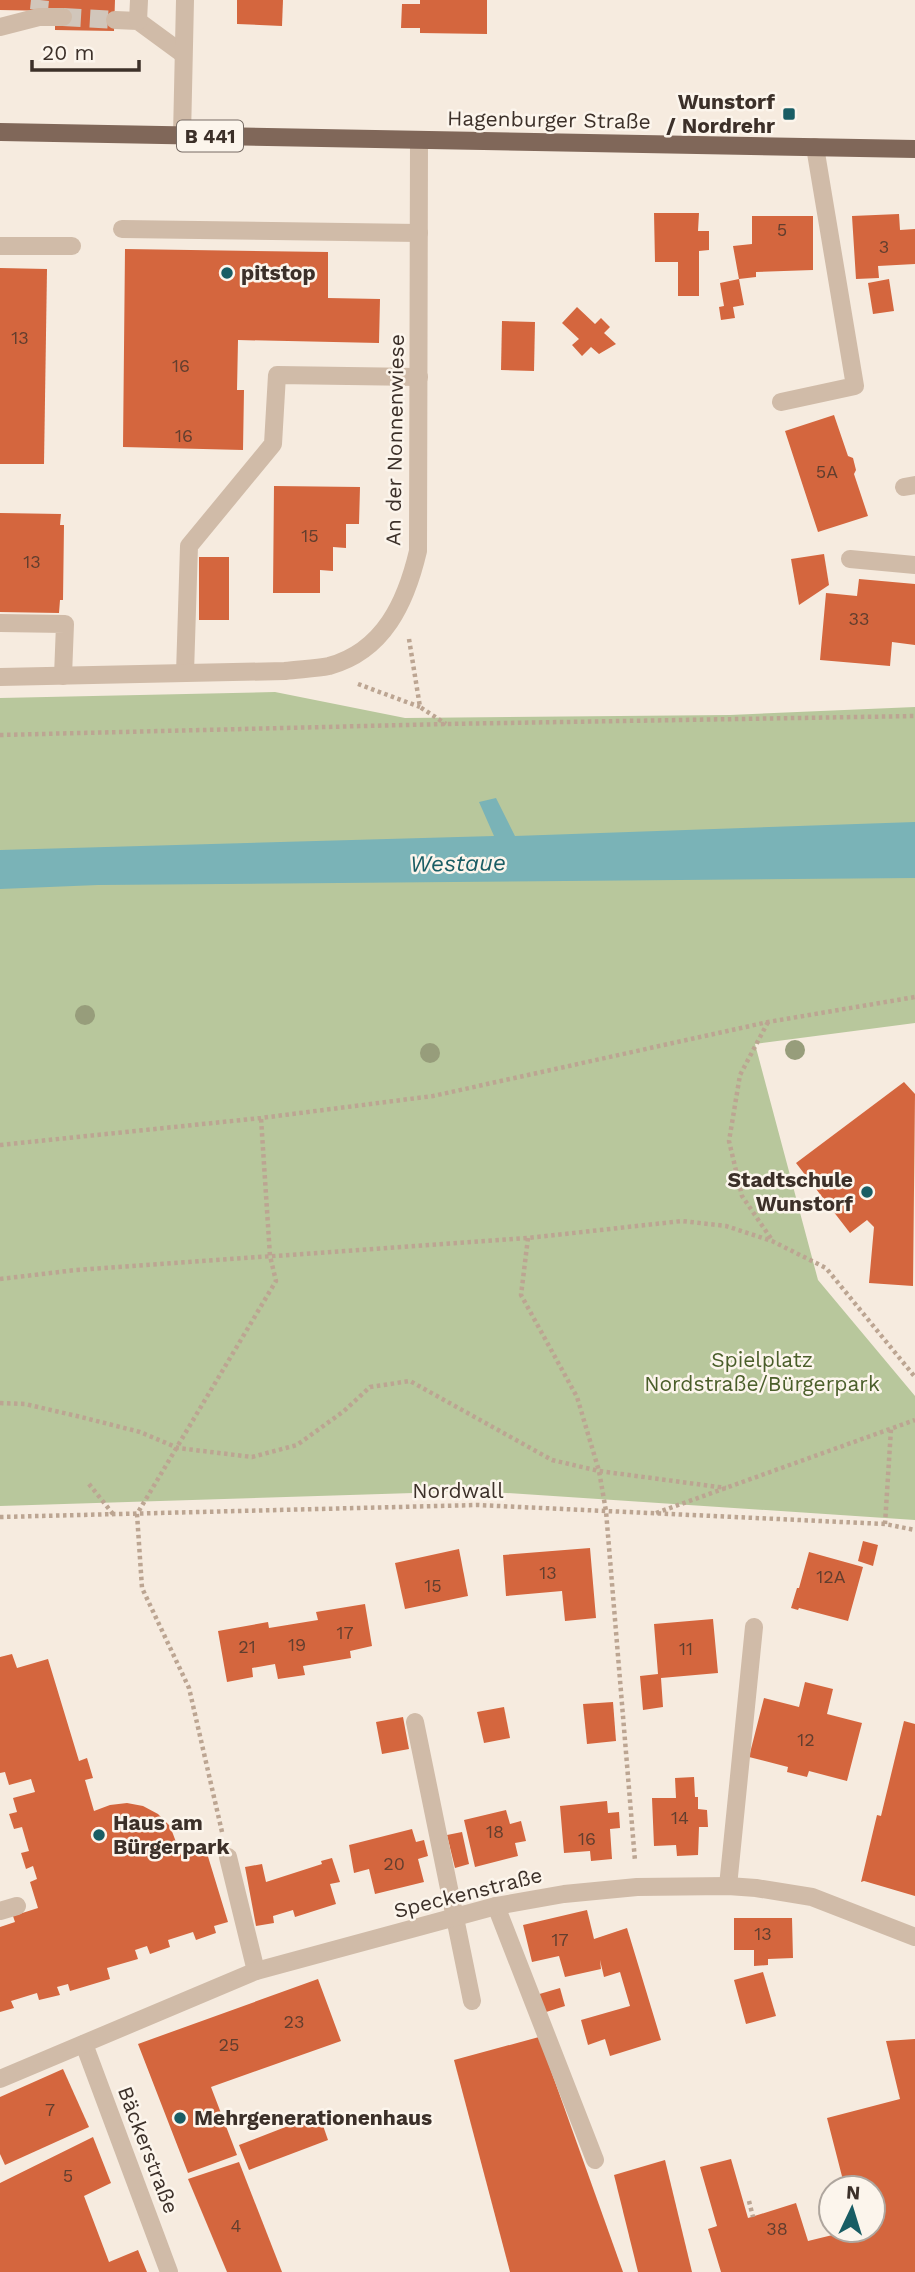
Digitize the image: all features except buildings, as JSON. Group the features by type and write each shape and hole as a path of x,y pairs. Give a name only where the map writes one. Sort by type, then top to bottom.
{"main road":[{"name":"Hagenburger Straße","path":"0,132 915,149"}],"street":[{"path":"138,21 139,0"},
{"path":"182,136 184,0"},
{"path":"0,27 39,13 63,17"},
{"path":"115,20 138,21 183,54"},
{"name":"An der Nonnenwiese","path":"0,677 285,671 329,666 366,649 391,623 411,578 418,551 419,140"},
{"path":"781,402 855,386 815,147"},
{"path":"122,229 419,233"},
{"path":"0,246 72,246"},
{"path":"185,673 189,546 273,444 277,375 419,377"},
{"path":"850,559 915,565"},
{"path":"0,623 65,624 63,676"},
{"path":"728,1886 754,1627"},
{"path":"415,1722 472,2001"},
{"path":"228,1857 256,1971"},
{"name":"Speckenstraße","path":"0,2079 256,1971 496,1906 564,1894 637,1887 756,1888 812,1898 915,1937"},
{"path":"496,1906 595,2160"},
{"name":"Bäckerstraße","path":"84,2044 169,2272"}],"path":[{"path":"391,623 409,638 420,707 446,724"},
{"path":"0,735 915,716"},
{"path":"0,1145 261,1118 433,1096 768,1022 915,997"},
{"path":"768,1022 740,1075 729,1141 742,1196 772,1241"},
{"path":"228,1857 189,1688 142,1588 137,1514 276,1281 270,1256 261,1118"},
{"path":"0,1279 528,1238 682,1221 726,1226 772,1241 826,1268 915,1377"},
{"path":"528,1238 521,1295 578,1397 599,1471 606,1511 637,1887"},
{"path":"0,1404 25,1404 81,1417 140,1432 178,1448 252,1457 297,1445 344,1411 370,1387 410,1381 552,1460 599,1471 726,1488"},
{"path":"652,1515 915,1420"},
{"path":"885,1524 891,1429"},
{"path":"89,1484 114,1514"},
{"name":"Nordwall","path":"0,1517 477,1505 885,1524 915,1530"},
{"path":"750,2201 753,2217"}],"green space":[{"name":"Spielplatz Nordstraße/Bürgerpark","path":"275,692 405,718 730,715 915,707 915,1023 755,1044 818,1280 915,1396 915,1520 477,1491 0,1506 0,698"}],"water":[{"name":"Westaue","path":"496,798 515,836 915,822 915,878 98,885 0,889 0,850 494,836 479,802"}],"tunnel":[{"path":"39,10 40,0"},
{"path":"63,17 115,20"}],"place":[{"name":"Wunstorf / Nordrehr","path":"789,114"},
{"name":"pitstop","path":"227,273"},
{"name":"Stadtschule Wunstorf","path":"867,1192"},
{"name":"Haus am Bürgerpark","path":"99,1835"},
{"name":"Mehrgenerationenhaus","path":"180,2118"}]}
